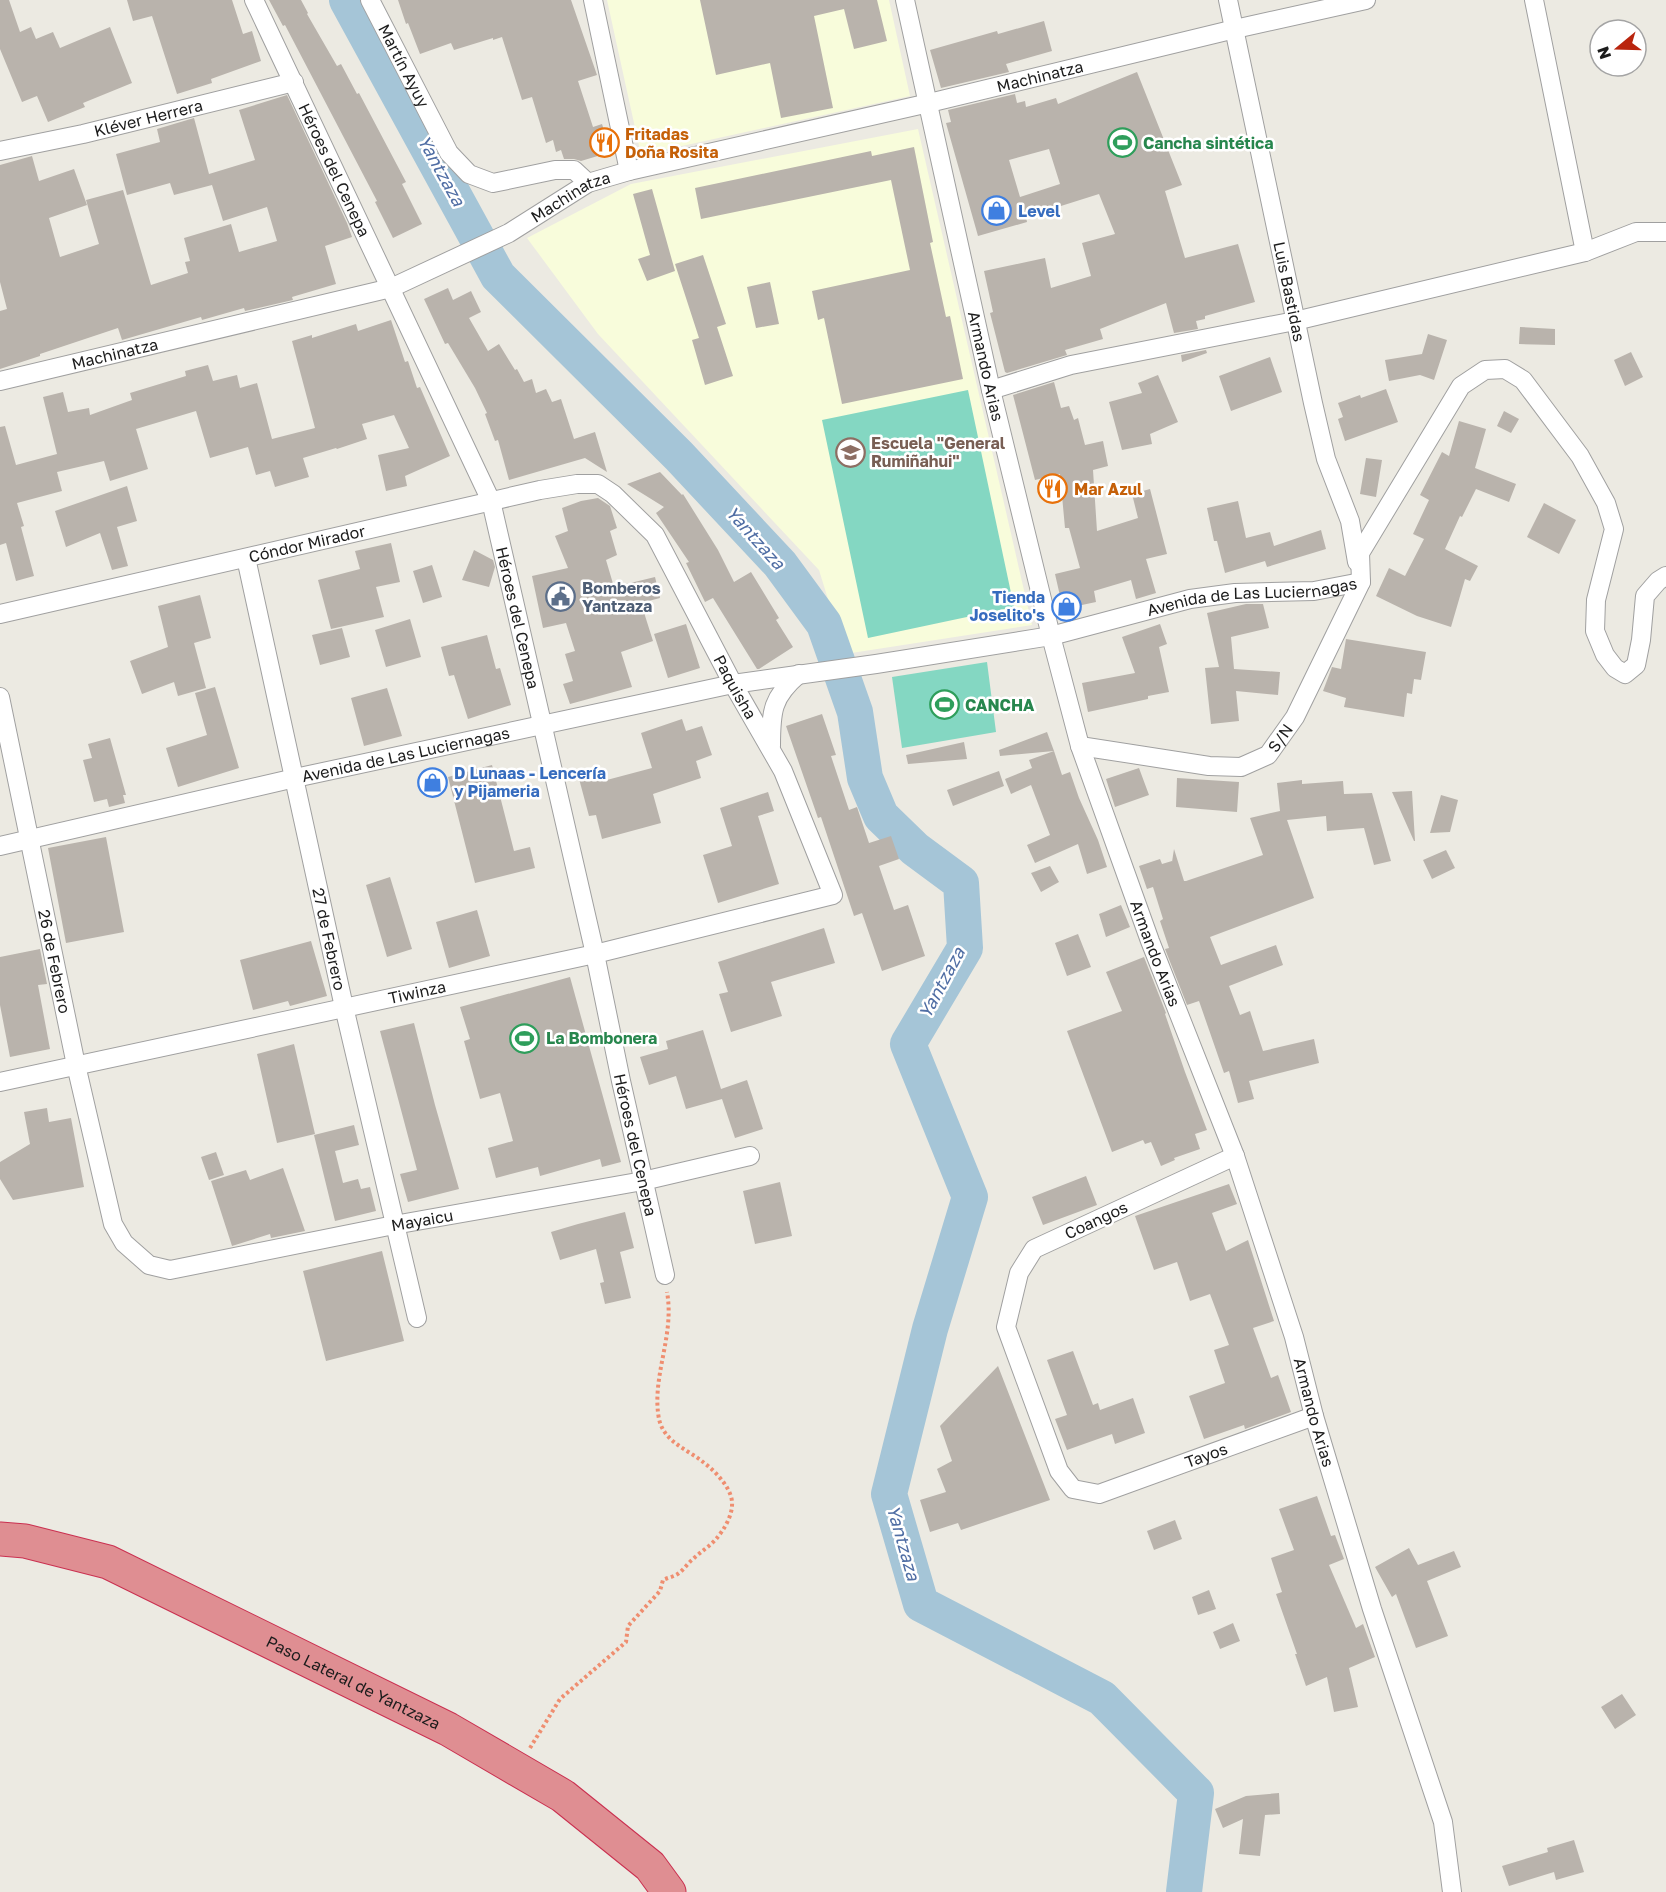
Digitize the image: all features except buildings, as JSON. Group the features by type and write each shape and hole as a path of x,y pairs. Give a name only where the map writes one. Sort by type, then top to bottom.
{"highway":[{"name":"Paso Lateral de Yantzaza","path":"0,1539 26,1541 108,1562 448,1729 563,1797 650,1866 669,1892"}],"street":[{"name":"Héroes del Cenepa","path":"254,0 491,501 595,954 664,1275"},
{"name":"Martín Ayuy","path":"370,0 449,153 469,174 493,183 555,170 574,170 588,183"},
{"path":"593,0 629,171"},
{"name":"Armando Arias","path":"905,0 991,390 1050,636 1080,746 1149,941 1235,1156 1294,1337 1314,1416 1372,1609 1443,1822 1452,1892"},
{"name":"Luis Bastidas","path":"1228,0 1294,321 1326,459 1350,521 1361,582"},
{"name":"Machinatza","path":"0,381 391,288 509,232 588,183 629,171 1366,0"},
{"path":"1534,0 1585,252"},
{"name":"Kléver Herrera","path":"0,151 83,134 294,82"},
{"path":"991,390 1071,365 1294,321 1585,252 1636,232 1666,232"},
{"name":"Avenida de Las Luciernagas","path":"0,846 295,778 733,684 1050,636 1190,599 1235,593 1314,591 1361,582 1360,553 1461,386 1485,370 1505,369 1523,380 1580,456 1606,503 1614,529 1596,600 1595,631 1605,655 1615,668 1625,674 1636,665 1645,596 1658,581 1666,576"},
{"name":"Cóndor Mirador","path":"0,614 540,490 577,484 598,484 613,494"},
{"name":"Paquisha","path":"613,494 655,535 733,684 783,771 833,895"},
{"name":"27 de Febrero","path":"246,558 344,1007 417,1318"},
{"name":"S/N","path":"1080,746 1209,766 1241,767 1268,754 1295,717 1361,582"},
{"path":"771,749 774,704 785,686 806,673"},
{"name":"26 de Febrero","path":"0,697 76,1065 113,1224"},
{"name":"Tiwinza","path":"0,1082 595,954 833,895"},
{"name":"Mayaicu","path":"113,1224 124,1243 149,1265 170,1270 394,1225 643,1181 750,1156"},
{"name":"Coangos","path":"1098,1494 1072,1489 1059,1471 1006,1327 1019,1273 1034,1249 1235,1156"},
{"name":"Tayos","path":"1098,1494 1314,1416"}],"path":[{"path":"518,1770 560,1699 626,1642 628,1626 660,1591 663,1580 678,1575 693,1558 709,1547 728,1521 732,1502 726,1485 704,1462 671,1441 660,1423 657,1408 659,1381 669,1326 670,1304 664,1275"}],"shaded area":[{"path":"607,0 889,0 910,96 641,155"},
{"name":"Escuela \"General Rumiñahui\"","path":"918,129 1032,625 845,654 819,570 598,334 527,238 631,184"}],"green space":[{"path":"968,390 1014,607 868,638 822,420"},
{"name":"CANCHA","path":"987,662 996,732 902,748 892,677"}],"waterway":[{"name":"Yantzaza","path":"347,0 498,276 679,456 780,564 824,624 855,712 865,778 881,816 915,849 961,883 965,948 908,1044 970,1197 930,1329 889,1494 921,1604 1102,1698 1196,1793 1184,1892"}],"place":[{"name":"Fritadas Doña Rosita","path":"604,143"},
{"name":"Cancha sintética","path":"1122,143"},
{"name":"Level","path":"997,211"},
{"name":"Escuela \"General Rumiñahui\"","path":"850,452"},
{"name":"Mar Azul","path":"1053,489"},
{"name":"Bomberos Yantzaza","path":"561,597"},
{"name":"Tienda Joselito's","path":"1066,606"},
{"name":"CANCHA","path":"944,705"},
{"name":"D Lunaas - Lencería y Pijameria","path":"433,782"},
{"name":"La Bombonera","path":"525,1038"}]}
